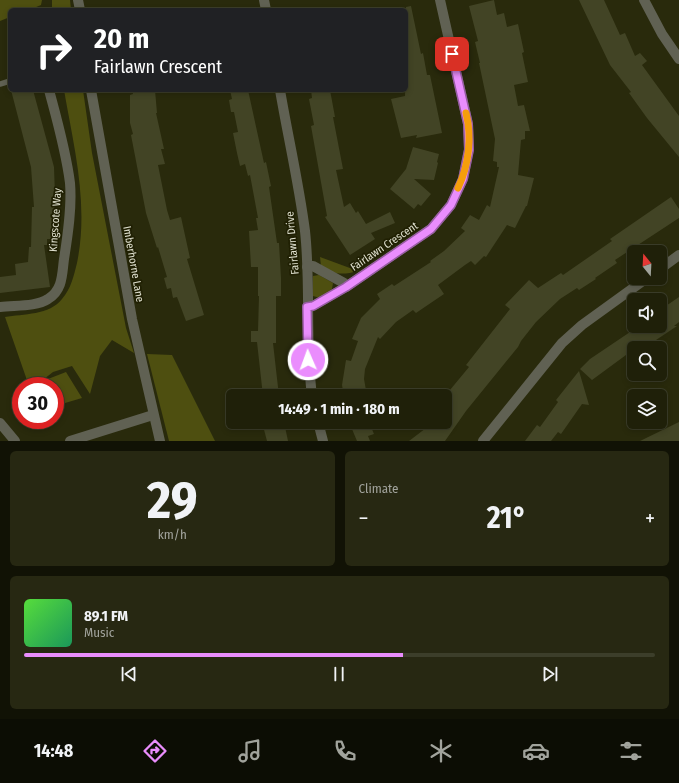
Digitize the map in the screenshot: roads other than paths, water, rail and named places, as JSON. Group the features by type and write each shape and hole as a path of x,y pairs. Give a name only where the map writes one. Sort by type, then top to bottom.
{"street":[{"name":"Fairlawn Crescent","path":"307,307 313,306 346,287 431,229 451,205 463,179 469,150 468,124 440,0"},
{"path":"644,0 662,34 679,59"},
{"name":"Kingscote Way","path":"0,307 48,300 62,283 67,238 70,183 65,155 49,92"},
{"name":"Imberhorne Lane","path":"91,92 132,319 160,441"},
{"name":"Fairlawn Drive","path":"280,92 305,231 307,267 307,348 311,389"},
{"path":"667,264 679,255"},
{"path":"307,267 313,266 344,282 346,287"},
{"path":"483,441 562,343 582,325 637,285"},
{"path":"70,441 153,415"},
{"path":"0,423 15,441"},
{"path":"320,429 323,441"}]}
